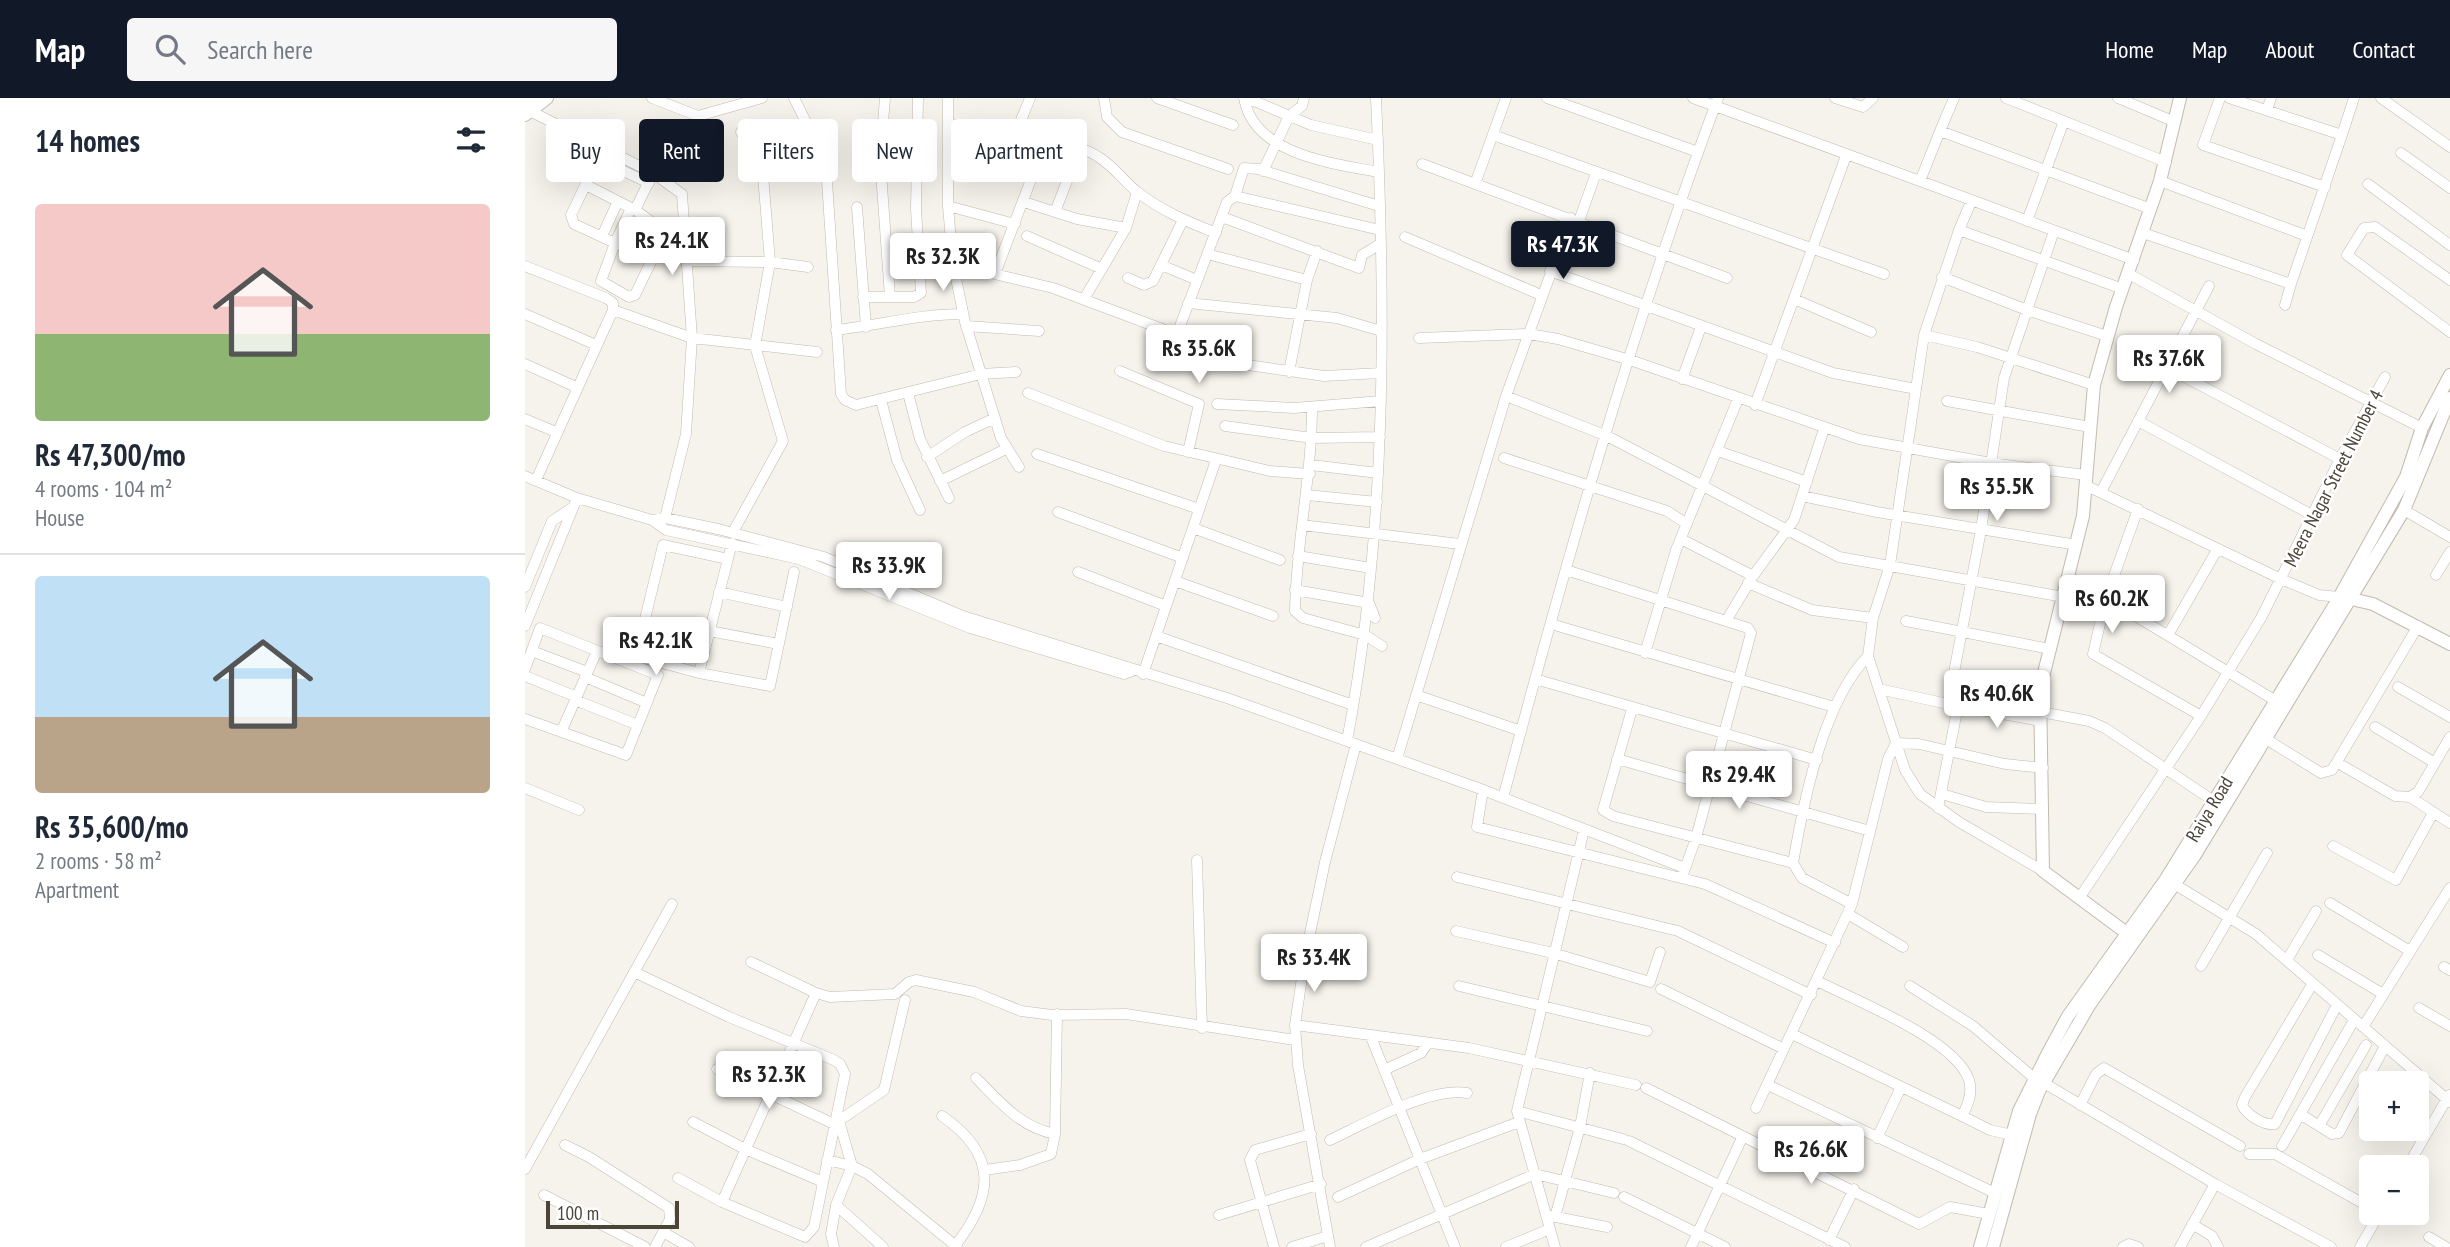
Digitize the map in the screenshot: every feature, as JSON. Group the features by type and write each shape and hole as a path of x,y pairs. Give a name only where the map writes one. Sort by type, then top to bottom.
{"street":[{"path":"528,107 547,98"},
{"path":"652,98 698,116 737,101 762,98"},
{"path":"794,98 824,163 831,224 841,394 846,405 881,400 981,374 1016,372"},
{"path":"885,98 880,158 890,297"},
{"path":"863,296 914,297 921,293 916,209 918,98"},
{"path":"948,98 948,206 953,264 966,326 995,418 1006,449 1019,467"},
{"path":"1021,119 1030,98"},
{"path":"1104,98 1107,117 1122,132 1228,169"},
{"path":"1157,98 1233,125"},
{"path":"1378,140 1342,133 1289,116 1246,98 1246,111 1254,123 1276,143 1306,155 1378,172"},
{"path":"1263,171 1289,116 1302,106 1304,98"},
{"path":"1291,1247 1329,1242 1294,1025 1325,862 1352,742 1353,705 1369,603 1381,401 1376,98"},
{"path":"1475,184 1506,98"},
{"path":"1547,98 1698,152"},
{"path":"1693,98 1716,102 1846,156 2134,260"},
{"path":"1835,98 1863,107 1873,98"},
{"path":"1920,181 1954,98"},
{"path":"2006,98 2166,162"},
{"path":"2118,98 2175,122"},
{"path":"2043,871 2040,690 2077,545 2094,385 2107,336 2166,162 2180,98"},
{"path":"2220,98 2203,145 2325,187"},
{"path":"2229,98 2341,135"},
{"path":"2267,110 2271,98"},
{"path":"2285,305 2354,98"},
{"path":"2381,98 2450,147"},
{"path":"1503,798 1566,570 1630,360 1716,102"},
{"path":"528,107 550,119"},
{"path":"2027,221 2064,121"},
{"path":"1940,131 2151,209"},
{"path":"1493,135 1884,274"},
{"path":"1087,153 1099,157 1137,192 1183,220 1216,233"},
{"path":"2401,153 2450,188"},
{"path":"1755,405 1846,156"},
{"path":"1422,164 1727,278"},
{"path":"1235,196 1244,168 1263,171 1379,206"},
{"path":"586,185 633,209 662,229 663,237 635,295 629,297 601,281 615,243 633,209 649,183 625,172"},
{"path":"1397,759 1506,396 1541,295 1596,173"},
{"path":"2160,181 2307,236"},
{"path":"587,182 571,215 574,224 653,259"},
{"path":"665,182 682,194 692,338 686,434 665,518"},
{"path":"699,673 732,538 783,441 755,346 769,262 763,182"},
{"path":"995,274 1031,182"},
{"path":"1055,212 1067,182"},
{"path":"2368,184 2450,245"},
{"path":"1084,299 1126,228 1137,192"},
{"path":"1177,334 1229,199 1235,196 1380,230"},
{"path":"602,236 618,201"},
{"path":"1024,202 1104,226 1126,228"},
{"path":"1972,202 1942,277 1924,335 1899,516 1890,565 1867,645 1868,656 1911,783 1938,808 2043,871 2131,936"},
{"path":"948,206 1016,224"},
{"path":"857,207 866,327"},
{"path":"1222,217 1359,268 1362,255 1380,244"},
{"path":"1128,278 1149,284 1183,220"},
{"path":"2450,280 2375,227 2364,228 2347,255 2450,332"},
{"path":"1959,230 2123,289"},
{"path":"1938,808 1950,752 1962,632 1999,409 2010,357 2054,231"},
{"path":"2143,233 2291,284"},
{"path":"1027,236 1102,269"},
{"path":"1405,237 1541,295"},
{"path":"1289,372 1307,280 1317,251"},
{"path":"1207,254 1307,280"},
{"path":"686,261 769,262 809,267"},
{"path":"953,264 1084,299 1177,334 1241,364 1324,376 1381,373"},
{"path":"1161,265 1197,280"},
{"path":"525,266 613,303 613,310 535,481"},
{"path":"1551,271 1701,327 1853,379 1916,389"},
{"path":"2129,274 2371,404 2428,430"},
{"path":"1942,277 2027,310 2107,336"},
{"path":"2102,490 2209,286"},
{"path":"1794,299 1871,332"},
{"path":"1188,303 1337,318 1381,331"},
{"path":"613,310 692,338 817,352"},
{"path":"525,314 596,345"},
{"path":"836,330 866,327 917,316 963,314"},
{"path":"966,326 1039,331"},
{"path":"1682,379 1701,327"},
{"path":"1419,338 1529,334 1630,360 1738,400 1859,439 2085,480 2217,550 2281,579 2319,595 2373,604 2449,642"},
{"path":"1924,335 2010,357 2094,385"},
{"path":"525,364 576,387"},
{"path":"2166,367 2340,459"},
{"path":"1121,371 1199,404 1188,452"},
{"name":"Raiya Road","path":"2218,804 2266,738 2345,598 2406,477 2450,375"},
{"name":"Meera Nagar Street Number 4","path":"2080,897 2229,671 2281,579 2340,459 2385,377"},
{"path":"908,393 927,457 949,498"},
{"path":"1028,393 1216,460 1271,471 1378,473"},
{"path":"1506,396 1607,436 1839,556 2064,597"},
{"name":"Raiya Road","path":"1980,1247 2012,1135 2039,1081 2131,936 2170,882 2276,701 2404,510 2421,472 2428,430 2450,398"},
{"path":"881,400 897,460 920,510"},
{"path":"1645,653 1681,539 1738,400"},
{"path":"1217,404 1312,407 1381,401"},
{"path":"1947,401 2090,427"},
{"path":"1312,407 1311,470 1298,556 1295,611 1299,616 1365,635 1382,646"},
{"path":"927,457 965,432 995,418"},
{"path":"525,419 556,432"},
{"path":"2138,421 2312,515"},
{"path":"1225,426 1312,438 1380,437"},
{"path":"1726,621 1751,579 1787,531 1807,482 1823,429"},
{"path":"940,481 1006,449"},
{"path":"1717,451 1807,482"},
{"path":"1037,454 1199,509"},
{"path":"1504,458 1667,511 1687,524"},
{"path":"1143,674 1216,460"},
{"path":"525,476 575,503 652,520 665,518 732,538 824,557 963,616 1113,661 1132,671 1227,698 1352,742 1584,830 1683,872 1835,943"},
{"path":"1307,495 1377,502"},
{"path":"1802,496 1899,516 2077,545"},
{"path":"525,587 552,521 575,503"},
{"path":"525,626 527,615 575,503"},
{"path":"2138,509 2106,598 2093,654 2201,716"},
{"path":"2404,510 2450,537"},
{"path":"1058,512 1183,558"},
{"path":"652,520 666,530 732,538"},
{"path":"1302,525 1460,544"},
{"path":"1193,528 1280,560"},
{"path":"686,550 689,534"},
{"path":"1681,539 1812,610 1873,618"},
{"path":"728,559 663,545 636,656 699,673 770,686 794,572"},
{"path":"2168,635 2217,550"},
{"path":"2436,575 2450,552"},
{"path":"1298,556 1371,569"},
{"path":"1566,570 1748,628 1751,633 1696,838 1683,872"},
{"path":"1077,572 1166,606"},
{"path":"1175,580 1273,616"},
{"path":"1295,590 1369,603"},
{"path":"719,592 787,607"},
{"path":"2106,598 2276,701"},
{"path":"1369,603 1375,618"},
{"path":"1906,621 2050,649"},
{"path":"1551,624 1834,707"},
{"path":"2266,738 2321,773 2332,770 2418,626"},
{"path":"525,719 626,755 647,703 658,675 540,628 528,660 586,675 647,703"},
{"path":"709,631 779,644"},
{"path":"1156,636 1353,705"},
{"path":"561,732 597,650"},
{"path":"1868,656 1853,671 1834,707 1817,760 1793,863 1802,878 1903,947"},
{"path":"525,676 638,725"},
{"path":"1535,679 1817,760"},
{"path":"2398,687 2450,717"},
{"path":"1879,690 1953,705 2041,716 2074,717 2105,728 2218,804"},
{"path":"1416,695 1521,731"},
{"path":"1632,709 1603,810 1613,816 1793,863"},
{"path":"2375,727 2435,763"},
{"path":"2410,797 2418,792 2450,737"},
{"path":"1896,743 1919,744 2005,764 2043,768"},
{"path":"1756,1108 1850,909 1888,759 1896,743"},
{"path":"1617,759 1870,831"},
{"path":"2343,766 2395,796 2410,797 2450,823"},
{"path":"525,788 579,810"},
{"path":"1483,790 1476,827 1578,854 1683,872"},
{"path":"1942,794 1986,807 2043,809"},
{"path":"2333,846 2396,880 2433,813"},
{"path":"1555,1247 1551,1216 1535,1174 1517,1111 1540,1005 1584,830"},
{"path":"2201,966 2267,853"},
{"path":"1197,860 1202,1028"},
{"path":"1457,877 1678,931 1811,995"},
{"path":"2170,882 2231,917 2287,960 2449,1098 2414,1155"},
{"path":"2282,1146 2358,1023 2383,994 2450,888"},
{"path":"2330,903 2410,951"},
{"path":"525,1169 672,904"},
{"path":"2287,960 2316,911"},
{"path":"1456,930 1553,953 1650,982 1660,952"},
{"path":"2318,955 2383,994"},
{"path":"751,962 830,997 895,994 909,982 916,980 974,992 1021,1011 1126,1014 1202,1028 1295,1040"},
{"path":"634,972 729,1017 834,1060 843,1069 837,1123 814,1227 806,1237 722,1202 678,1178"},
{"path":"1817,981 1929,1038 1948,1051 1969,1079 1969,1104 1962,1116"},
{"path":"2313,983 2245,1097 2242,1105 2245,1110 2266,1124 2275,1124 2337,1005"},
{"path":"1459,986 1647,1031"},
{"path":"1910,986 1973,1026 2039,1081 2215,1184 2331,1247"},
{"path":"1661,989 1784,1049"},
{"path":"722,1202 816,993"},
{"path":"837,1123 884,1090 905,1000"},
{"path":"2419,1008 2450,1026"},
{"path":"985,1170 1045,1158 1054,1147 1057,1014"},
{"path":"1294,1025 1528,1059 1590,1073 1641,1087 1854,1189 1919,1224 1950,1207 1989,1214"},
{"path":"1792,1034 1990,1130 2012,1135"},
{"path":"1371,1037 1455,1247"},
{"path":"1384,1070 1421,1053 1428,1043"},
{"path":"2319,1126 2366,1045"},
{"path":"2300,1114 2332,1134 2339,1133 2385,1046"},
{"path":"2080,1105 2096,1074 2104,1068 2240,1146"},
{"path":"717,1069 837,1123 852,1166 837,1205 831,1234 834,1247"},
{"path":"1551,1216 1566,1181 1590,1073"},
{"path":"977,1078 1017,1119 1037,1130 1055,1135"},
{"name":"Raiya Road","path":"1993,1247 2039,1081"},
{"path":"1767,1085 1995,1194"},
{"path":"1877,1138 1901,1087"},
{"path":"1330,1140 1399,1109 1453,1090 1467,1093"},
{"path":"1517,1111 1626,1140 1842,1246"},
{"path":"827,1160 852,1166 885,1186 955,1247 976,1219 986,1186 985,1170 971,1140 942,1115"},
{"path":"693,1122 745,1149 823,1182"},
{"path":"1338,1197 1420,1159 1519,1122"},
{"path":"1274,1247 1251,1166 1252,1154 1255,1150 1311,1134"},
{"path":"1691,1247 1743,1136"},
{"path":"565,1145 665,1204 672,1214 655,1247"},
{"path":"2249,1154 2275,1154 2359,1201"},
{"path":"1366,1247 1535,1174 1619,1195 1725,1247"},
{"path":"1219,1215 1321,1184"},
{"path":"2180,1247 2215,1184"},
{"path":"1814,1247 1825,1238 1854,1189"},
{"path":"544,1195 645,1247"},
{"path":"837,1205 883,1247"},
{"path":"1551,1216 1607,1227"},
{"path":"2192,1224 2211,1236 2218,1247"},
{"path":"2360,1247 2373,1225"},
{"path":"1506,1247 1551,1229"},
{"path":"663,1232 689,1247"},
{"path":"2428,1237 2446,1247"},
{"path":"2123,1247 2129,1244 2138,1247"}]}
